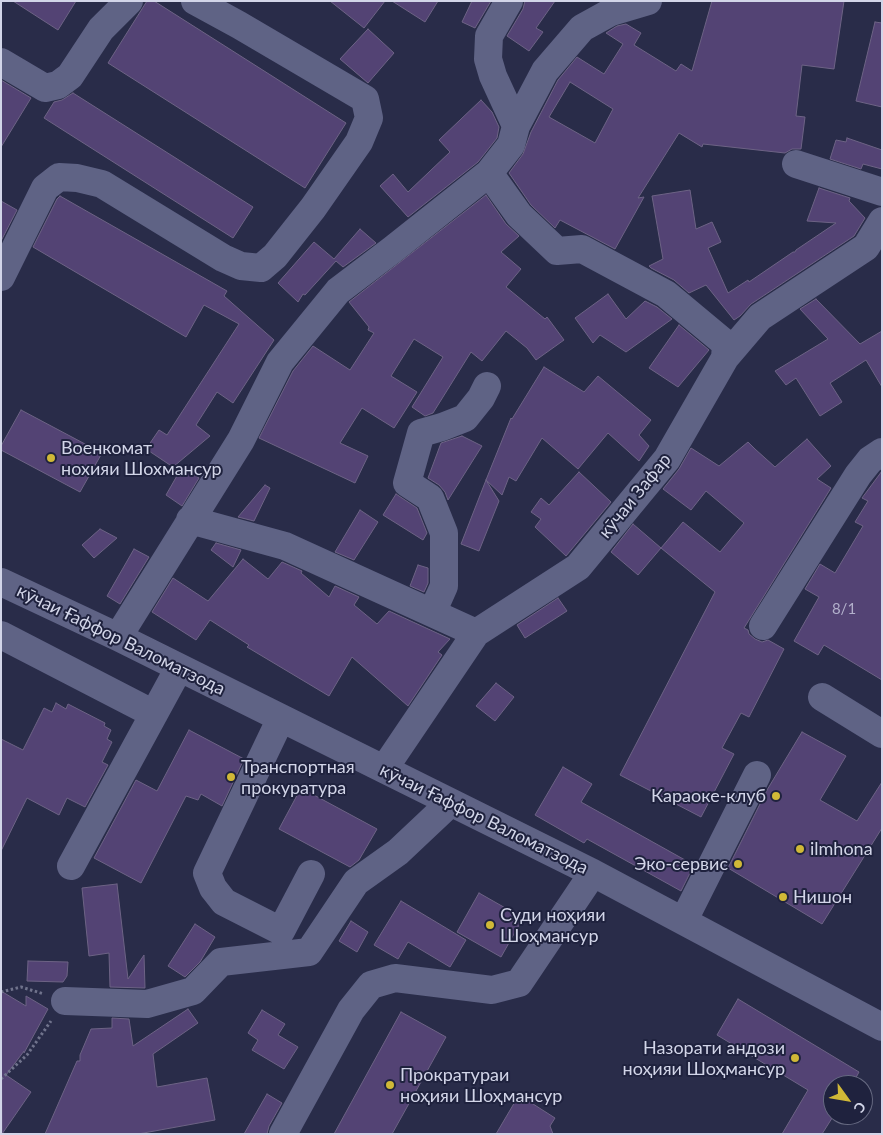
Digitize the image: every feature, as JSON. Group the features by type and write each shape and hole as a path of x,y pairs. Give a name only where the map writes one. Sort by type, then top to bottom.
{"street":[{"path":"1,62 45,88 58,85 70,76 101,29 129,1"},
{"path":"1,277 44,188 59,177 77,178 102,184 223,258 241,266 261,268 275,256 313,208 359,142 369,118 365,99 196,1"},
{"path":"509,1 489,36 488,59 493,76 516,126"},
{"path":"118,637 241,440 280,362 338,291 488,173 511,145 516,126 545,71 582,28 611,12 648,1"},
{"path":"796,164 882,192"},
{"path":"488,173 520,215 557,251 582,249 666,294 726,344 725,358"},
{"name":"кӯчаи Зафар","path":"384,769 476,633 578,567 667,459 725,358 760,317 866,247 882,221"},
{"path":"432,613 444,586 444,533 430,498 407,483 421,433 465,418 481,398 487,386"},
{"path":"763,626 858,475 870,460 882,452"},
{"path":"190,520 286,546 476,633"},
{"name":"кӯчаи Ғаффор Валоматзода","path":"1,582 118,637 593,873 882,1027"},
{"path":"1,635 154,714"},
{"path":"71,866 179,668"},
{"path":"822,697 882,734"},
{"path":"281,718 207,873 213,888 224,902 281,931 311,874"},
{"path":"684,920 757,775"},
{"path":"65,1001 147,1004 193,990 221,962 309,952 356,882 398,852 450,803"},
{"path":"283,1134 351,1010 372,985 395,978 492,990 519,983 593,873"}],"path":[{"path":"1,992 21,987 65,1001 26,1055 1,1079"}],"building":[{"path":"13,1 76,1 58,30"},
{"path":"147,1 154,1 346,123 305,188 108,63"},
{"path":"330,1 385,1 364,28"},
{"path":"392,1 438,1 425,22"},
{"path":"472,1 491,1 475,28 462,22"},
{"path":"525,1 555,1 536,28 543,32 529,51 507,36 523,9"},
{"path":"712,1 844,1 834,69 802,65 796,116 805,117 801,149 792,149 785,153 703,144 702,147 679,133 638,198 644,197 615,249 560,220 555,228 531,205 509,173 523,154 531,132 558,80 577,57 604,74 623,44 606,33 617,26 626,24 641,33 634,45 676,71 681,64 692,71","holes":["570,82 613,109 595,143 549,117"]},
{"path":"875,22 882,23 882,107 856,101"},
{"path":"368,29 394,53 368,83 340,59"},
{"path":"1,80 31,98 1,147"},
{"path":"73,93 253,207 233,238 44,118 54,102 62,100"},
{"path":"481,100 492,112 499,127 497,138 478,162 408,217 380,186 393,174 408,192 450,152 439,140"},
{"path":"847,138 882,150 882,169 863,164 861,169 830,159 836,140 846,142"},
{"path":"819,188 850,198 849,201 865,218 854,236 751,304 734,320 706,285 689,293 674,280 649,266 663,259 652,196 690,190 696,229 712,222 721,242 708,248 728,293 748,280 749,282 836,223 807,221"},
{"path":"486,195 506,224 519,236 501,252 521,269 506,287 545,319 547,317 564,340 536,360 527,348 506,331 482,361 471,352 433,413 425,416 412,407 443,357 414,339 391,376 417,392 394,428 362,408 340,443 368,456 355,483 259,438 293,371 313,346 350,370 374,333 368,330 369,327 349,302"},
{"path":"60,196 227,291 224,296 274,340 233,403 217,392 196,425 210,436 173,467 146,449 159,430 167,435 239,324 204,305 186,337 33,247"},
{"path":"1,201 17,210 1,241"},
{"path":"360,229 376,243 343,267 336,261 305,295 303,294 298,302 278,283 314,242 334,259"},
{"path":"608,294 626,319 645,301 657,307 672,319 626,352 600,335 593,343 575,318"},
{"path":"816,299 860,344 882,331 882,387 866,360 830,383 842,402 820,416 796,378 786,385 775,371 828,339 800,309"},
{"path":"679,325 709,350 678,387 649,368"},
{"path":"544,367 584,392 598,376 651,420 639,435 649,446 639,461 608,433 578,469 542,438 516,481 509,477 502,495 486,480 511,418"},
{"path":"21,410 102,453 80,492 1,450 1,446"},
{"path":"462,436 482,446 448,500 445,492 439,485 428,478 441,443"},
{"path":"807,439 831,466 817,479 831,488 744,628 755,639 762,642 768,640 784,649 749,717 741,713 722,748 734,754 701,817 620,775 715,592 661,548 683,522 720,552 744,523 706,491 691,510 663,489 679,469 691,448 719,466 748,442 775,467"},
{"path":"182,467 199,478 182,506 166,495"},
{"path":"882,471 882,680 824,645 818,655 794,641 819,597 805,589 820,564 835,573 863,526 855,522 868,501 862,498"},
{"path":"579,472 611,502 566,556 535,527 541,519 531,512 541,498 549,505"},
{"path":"486,480 499,501 479,551 461,544"},
{"path":"265,485 270,488 254,521 238,517"},
{"path":"396,494 417,508 427,533 423,540 383,515"},
{"path":"360,510 378,522 354,560 335,552"},
{"path":"633,524 661,548 638,575 611,552"},
{"path":"100,529 117,538 94,558 82,545"},
{"path":"216,543 241,550 233,567 211,550"},
{"path":"134,549 149,557 120,604 107,596"},
{"path":"243,559 268,579 282,562 302,571 301,573 329,597 335,586 359,597 354,605 377,624 389,611 450,639 438,652 442,655 408,706 352,657 329,696 247,647 249,645 210,620 196,640 152,612 173,578 208,601"},
{"path":"418,565 428,568 428,583 424,592 410,586"},
{"path":"558,598 567,611 525,638 517,625"},
{"path":"496,683 514,697 495,721 476,706"},
{"path":"56,703 66,709 68,704 105,723 104,726 111,730 107,739 112,742 102,762 108,765 85,807 67,798 59,815 27,798 1,851 1,739 23,750 44,708 52,712"},
{"path":"189,730 244,759 222,806 201,794 198,800 186,796 141,883 94,858 136,780 157,791"},
{"name":"ilmhona","path":"802,732 846,756 820,800 857,821 882,782 882,828 822,924 728,868 767,790"},
{"path":"563,767 592,784 581,802 694,865 681,891 587,839 584,843 535,815"},
{"path":"301,788 377,829 359,860 350,867 279,829"},
{"path":"117,884 128,979 144,955 145,988 110,987 109,953 89,956 82,888"},
{"name":"Суди ноҳияи Шоҳмансур","path":"479,893 523,918 501,957 457,932"},
{"path":"401,901 466,940 450,967 408,942 398,959 374,945"},
{"path":"351,921 368,932 357,952 339,941"},
{"path":"195,924 215,937 200,962 185,977 168,966"},
{"path":"28,961 68,962 67,976 63,982 27,981"},
{"path":"1,991 26,1006 26,996 48,1009 24,1053 24,1051 6,1075 31,1092 2,1134"},
{"name":"Назорати андози ноҳияи Шоҳмансур","path":"738,999 859,1072 857,1075 823,1075 823,1125 828,1125 822,1134 782,1134 808,1090 717,1035"},
{"path":"188,1009 198,1023 153,1054 157,1087 207,1078 215,1120 138,1134 45,1134 77,1061 80,1061 80,1055 91,1029 112,1028 112,1018 129,1019 133,1046"},
{"path":"262,1010 285,1024 278,1035 298,1047 284,1069 252,1050 258,1040 248,1033"},
{"name":"Прократураи ноҳияи Шоҳмансур","path":"401,1012 446,1037 392,1134 334,1134"},
{"path":"267,1094 282,1103 269,1126 267,1134 244,1134"},
{"path":"519,1095 555,1118 550,1126 553,1134 496,1134"}],"place":[{"name":"Военкомат нохияи Шохмансур","path":"51,458"},
{"name":"Транспортная прокуратура","path":"231,777"},
{"name":"Караоке-клуб","path":"776,796"},
{"name":"ilmhona","path":"800,849"},
{"name":"Эко-сервис","path":"738,864"},
{"name":"Нишон","path":"783,897"},
{"name":"Суди ноҳияи Шоҳмансур","path":"490,925"},
{"name":"Назорати андози ноҳияи Шоҳмансур","path":"795,1058"},
{"name":"Прократураи ноҳияи Шоҳмансур","path":"390,1085"}]}
